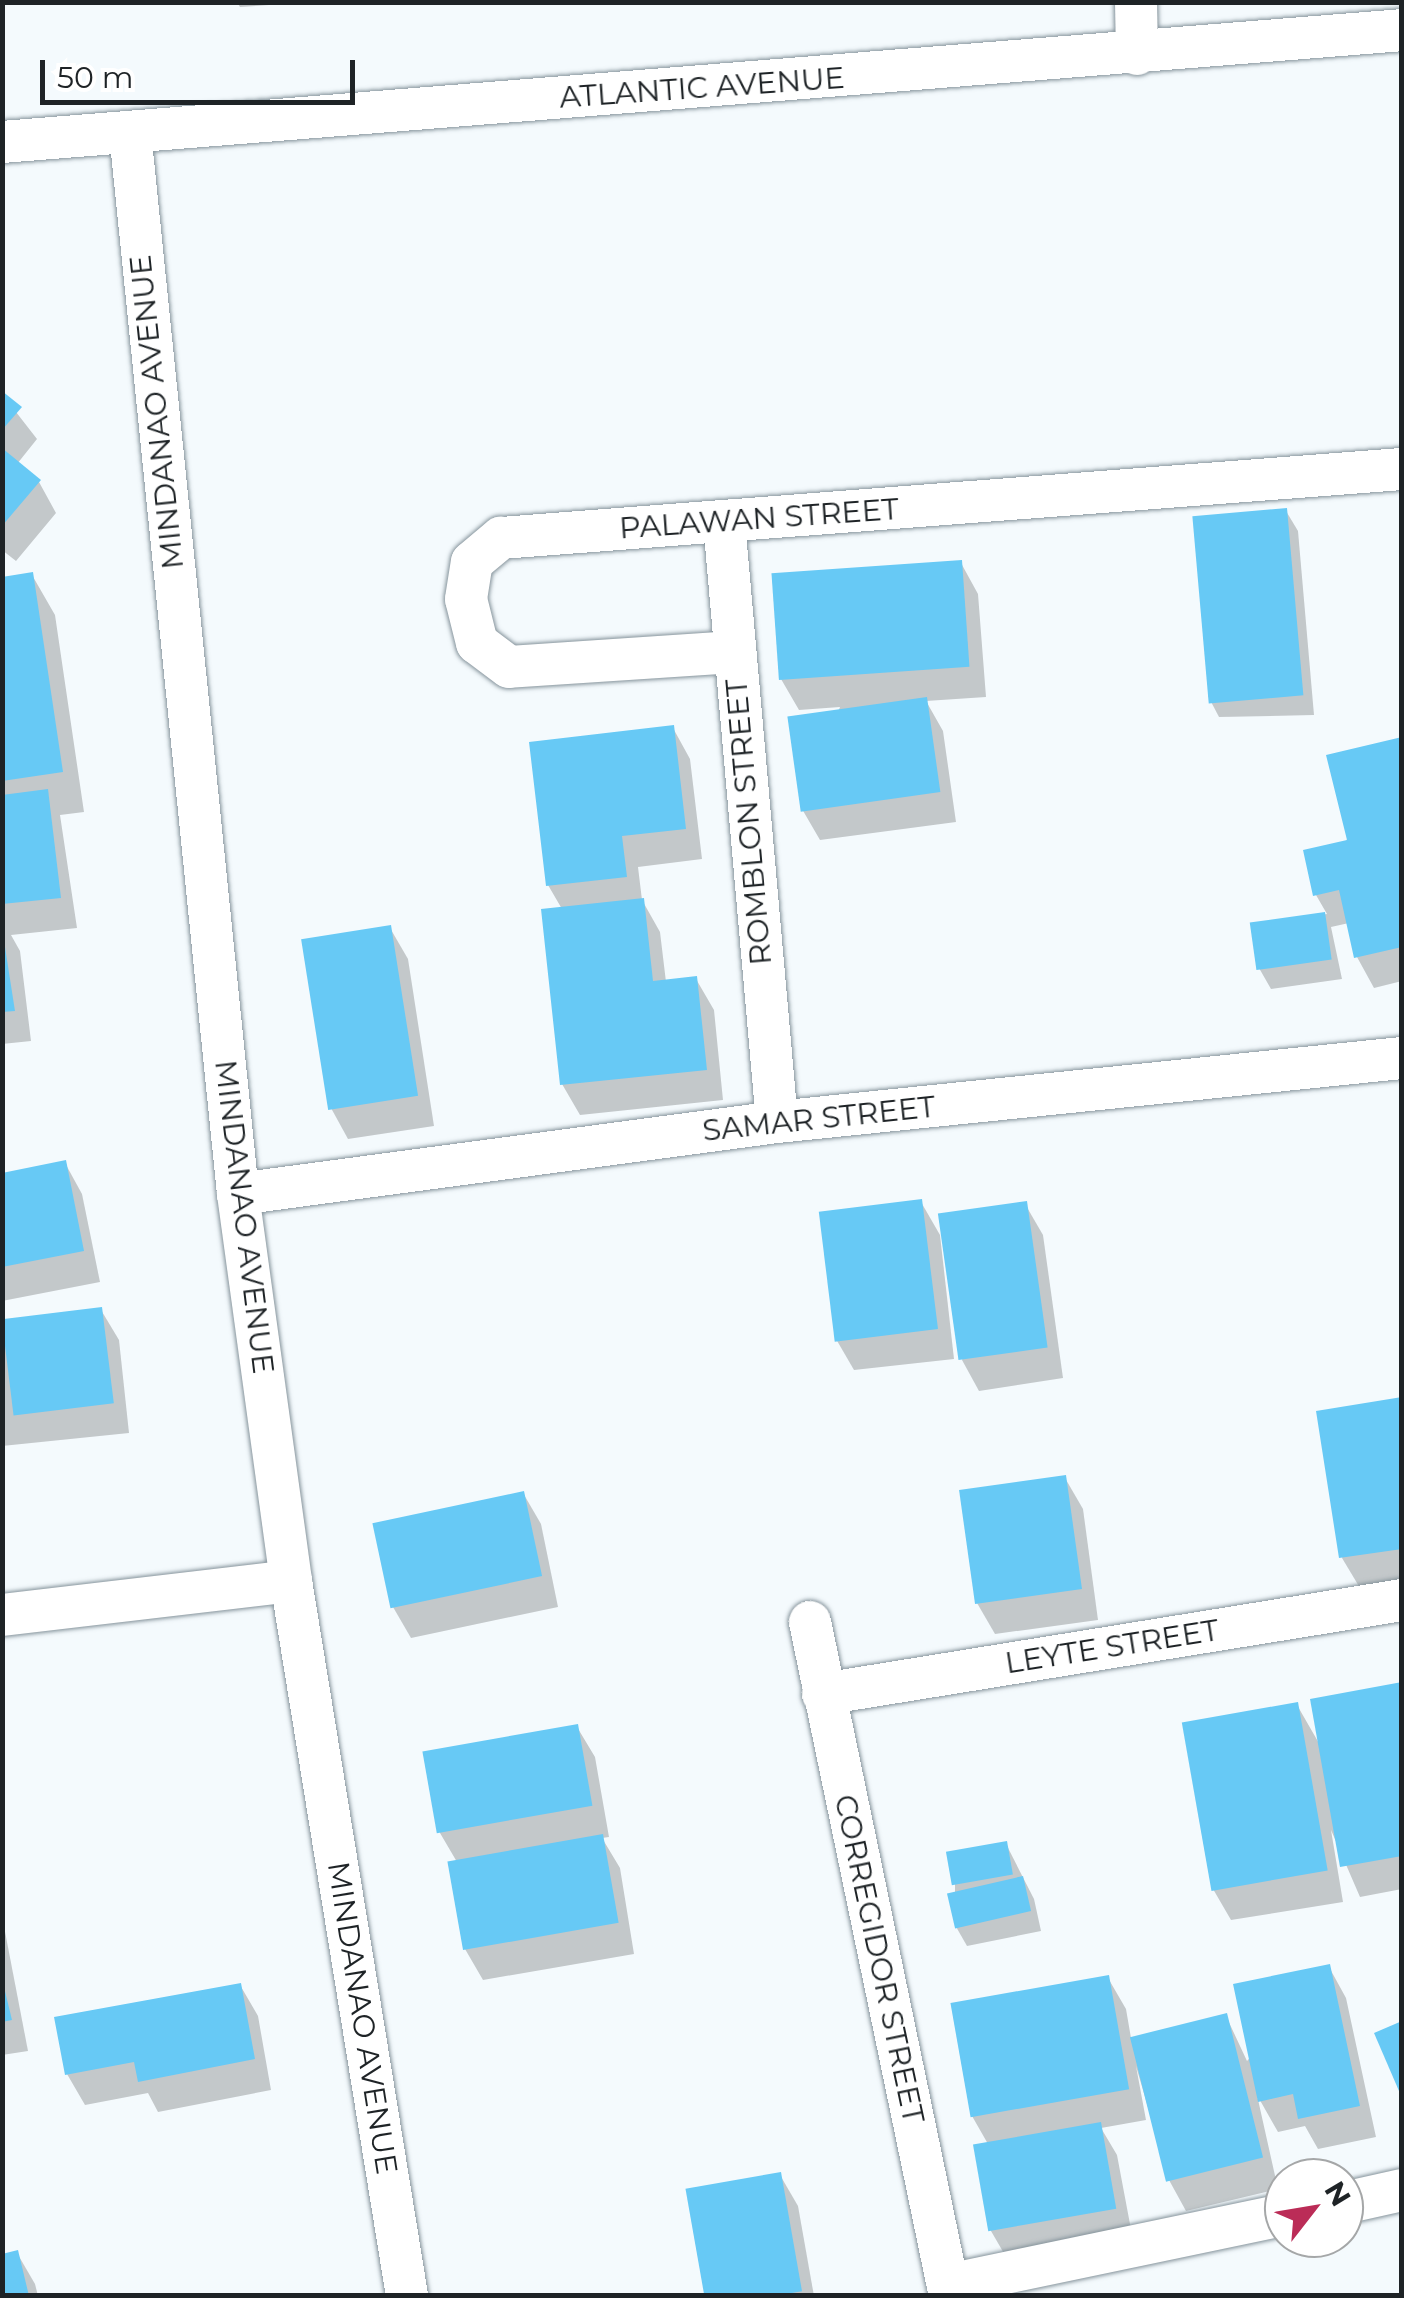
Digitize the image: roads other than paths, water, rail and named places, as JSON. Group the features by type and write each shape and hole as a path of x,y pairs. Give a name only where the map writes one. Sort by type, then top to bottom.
{"street":[{"path":"1136,2 1138,54"},
{"name":"ATLANTIC AVENUE","path":"2,142 1402,30"},
{"name":"MINDANAO AVENUE","path":"130,132 238,1194 292,1582 407,2296"},
{"name":"PALAWAN STREET","path":"734,652 509,667 477,642 466,598 472,562 501,538 1402,469"},
{"name":"ROMBLON STREET","path":"724,522 777,1122"},
{"name":"SAMAR STREET","path":"238,1194 777,1122 1402,1058"},
{"path":"2,1615 292,1582"},
{"name":"LEYTE STREET","path":"823,1694 1402,1600"},
{"name":"CORREGIDOR STREET","path":"810,1622 949,2290"},
{"path":"1364,2198 1402,2190"},
{"path":"949,2290 1264,2219"}]}
